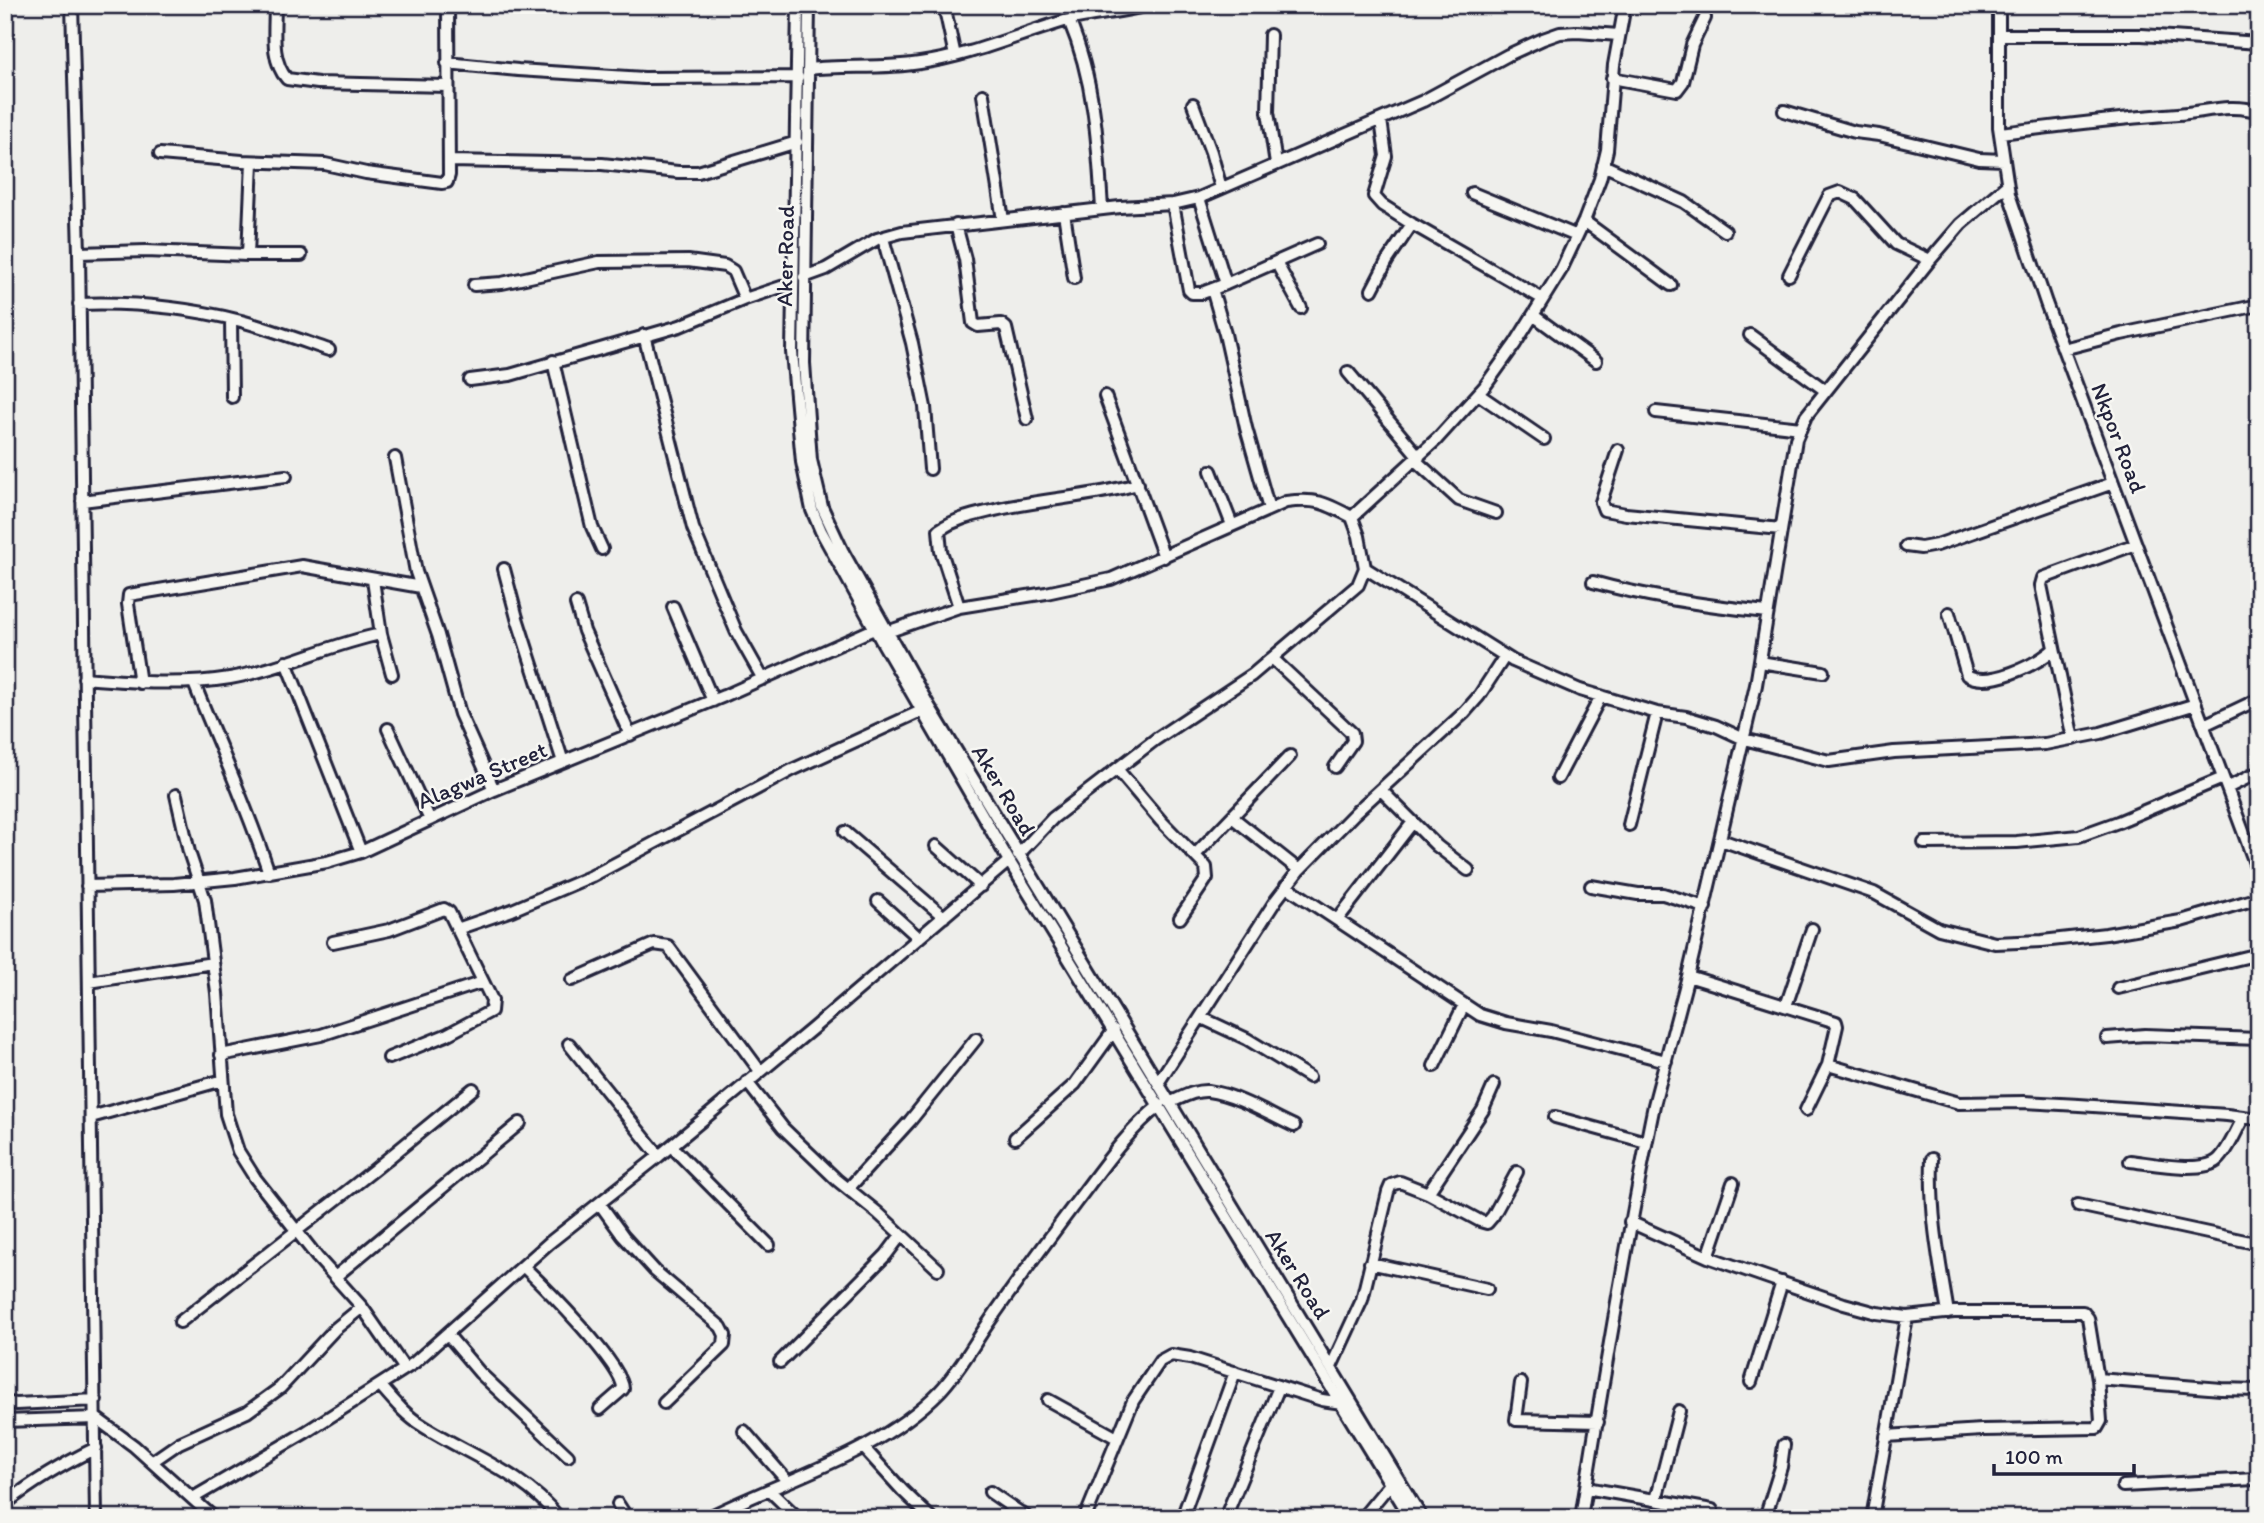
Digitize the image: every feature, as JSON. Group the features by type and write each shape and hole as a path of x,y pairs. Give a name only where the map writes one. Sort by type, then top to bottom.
{"street":[{"path":"72,5 79,253 96,1518"},
{"path":"275,5 276,58 278,69 287,79 318,83 447,86"},
{"path":"160,154 252,162 325,164 366,173 447,182 447,5"},
{"name":"Aker Road","path":"798,5 803,21 808,69 804,363 811,460 816,486 830,526 1014,858 1114,1030 1166,1103 1410,1518"},
{"name":"Aker Road","path":"809,5 803,21 798,77 792,352 796,418 806,488 821,531 921,711 1158,1083 1166,1103"},
{"path":"944,5 954,55"},
{"path":"808,69 843,65 920,63 1069,20 1147,5"},
{"path":"1352,517 1417,458 1478,394 1515,344 1561,270 1584,221 1607,150 1612,78 1625,5"},
{"name":"Nkpor Road","path":"1999,5 2000,133 2007,185 2022,236 2259,874"},
{"path":"1612,78 1677,90 1683,82 1692,46 1705,18"},
{"path":"1069,20 1079,42 1097,121 1102,209"},
{"path":"804,277 826,269 860,248 902,232 1102,209 1173,204 1199,198 1423,102 1508,55 1543,39 1560,33 1577,32 1619,35"},
{"path":"1270,35 1268,111 1276,164"},
{"path":"1999,36 2142,35 2259,43"},
{"path":"447,63 645,78 798,77"},
{"path":"983,95 1003,220"},
{"path":"1193,104 1221,188"},
{"path":"2000,133 2232,107 2259,112"},
{"path":"1784,111 1855,132 1879,135 1979,159 2004,160"},
{"path":"1381,120 1386,156 1374,196 1382,205 1543,299"},
{"path":"449,161 602,164 698,172 797,142"},
{"path":"248,256 252,162"},
{"path":"1603,166 1672,196 1725,231"},
{"path":"1581,1518 1630,1222 1646,1142 1744,739 1760,662 1796,439 1806,416 1930,260 1961,224 2007,185"},
{"path":"1789,275 1829,196 1840,192 1855,199 1896,244 1930,260"},
{"path":"1472,194 1577,236"},
{"path":"1199,198 1226,284"},
{"path":"1173,204 1189,290 1192,293 1202,293 1226,284 1317,244"},
{"path":"1064,214 1074,278"},
{"path":"1584,221 1671,285"},
{"path":"1372,290 1387,261 1412,224"},
{"path":"956,225 965,259 974,323 978,326 1002,324 1006,328 1027,419"},
{"path":"883,238 912,343 925,407 930,469"},
{"path":"79,253 146,251 248,256 301,254"},
{"path":"474,285 502,283 599,262 688,261 725,267 733,271 745,299"},
{"path":"1276,262 1301,307"},
{"path":"470,380 510,375 680,326 745,299 793,283"},
{"path":"1212,289 1225,334 1245,428 1269,509"},
{"path":"79,304 119,303 161,307 231,320 329,350"},
{"path":"2063,349 2259,305"},
{"path":"1533,315 1596,361"},
{"path":"231,320 232,397"},
{"path":"644,335 693,528 736,631 763,679"},
{"path":"1750,335 1826,391"},
{"path":"553,361 592,527 602,550"},
{"path":"1348,372 1417,458 1459,500 1496,513"},
{"path":"1478,394 1544,439"},
{"path":"1105,396 1164,556"},
{"path":"1656,412 1801,428"},
{"path":"1618,450 1601,502 1604,510 1781,529"},
{"path":"395,458 408,536 421,587 438,635 460,714 494,790"},
{"path":"1211,471 1233,525"},
{"path":"82,501 286,476"},
{"path":"1906,546 1921,548 1937,545 2113,483"},
{"path":"959,607 942,551 939,530 954,520 1033,502 1098,494 1138,484"},
{"path":"193,1498 405,1369 523,1266 659,1156 1014,858 1053,818 1156,739 1252,675 1358,585 1364,568 1359,536 1352,517 1329,504 1309,499 1286,502 1111,579 959,607 887,632"},
{"path":"2073,739 2042,597 2043,578 2136,544"},
{"path":"140,682 128,604 129,595 302,566 421,587"},
{"path":"1364,568 1505,656 1580,690 1657,713 1686,717 1716,726 1744,739 1829,761 1894,752 2011,747 2073,739 2196,704"},
{"path":"504,569 563,762"},
{"path":"373,580 392,674"},
{"path":"1593,582 1649,596 1768,612"},
{"path":"576,604 584,631 630,735"},
{"path":"673,607 713,701"},
{"path":"1950,613 1966,674 1973,679 1988,679 2022,669 2044,659 2054,649"},
{"name":"Alagwa Street","path":"87,886 199,882 269,873 327,862 361,852 494,790 713,701 874,629"},
{"path":"84,678 140,682 194,682 233,678 359,639 382,635"},
{"path":"1158,1083 1299,870 1355,813 1465,712 1505,656"},
{"path":"1272,658 1352,733 1353,741 1335,767"},
{"path":"286,662 361,852"},
{"path":"1760,662 1823,672"},
{"path":"194,682 228,771 253,823 269,873"},
{"path":"1558,778 1601,696"},
{"path":"2204,725 2259,699"},
{"path":"457,929 512,910 592,876 792,770 921,711"},
{"path":"1629,825 1657,713"},
{"path":"388,729 430,820"},
{"path":"1195,855 1290,756"},
{"path":"1117,769 1161,821 1205,865 1208,874 1180,918"},
{"path":"1924,843 2017,842 2079,836 2259,772"},
{"path":"1381,790 1437,846 1468,870"},
{"path":"176,795 205,900 226,1114 238,1151 254,1178 362,1307 405,1369"},
{"path":"1232,817 1299,870"},
{"path":"1338,920 1413,822"},
{"path":"845,832 944,917"},
{"path":"1721,840 1874,893 1939,929 1995,943 2042,942 2106,934 2181,921 2259,898"},
{"path":"936,846 981,886"},
{"path":"1286,886 1480,1015 1506,1024 1551,1031 1666,1060"},
{"path":"1591,887 1638,894 1662,894 1705,907"},
{"path":"878,901 919,938"},
{"path":"333,942 389,930 444,909 449,912 492,1000 491,1010 446,1035 390,1058"},
{"path":"1786,1006 1812,929"},
{"path":"572,980 654,944 668,946 760,1071"},
{"path":"2118,988 2259,954"},
{"path":"89,982 213,964"},
{"path":"1688,976 1836,1022 1828,1065 1806,1110"},
{"path":"221,1055 321,1035 483,982"},
{"path":"1434,1066 1464,1005"},
{"path":"1202,1018 1247,1038 1309,1077"},
{"path":"1015,1138 1074,1084 1114,1030"},
{"path":"2107,1038 2145,1035 2259,1039"},
{"path":"848,1189 910,1121 976,1039"},
{"path":"569,1044 659,1156"},
{"path":"1828,1065 1959,1103 2024,1102 2259,1119"},
{"path":"91,1117 223,1080"},
{"path":"747,1082 783,1128 938,1269"},
{"path":"1428,1193 1483,1110 1494,1084"},
{"path":"180,1322 473,1089"},
{"path":"707,1518 725,1514 769,1490 863,1447 906,1420 939,1392 962,1365 995,1313 1105,1164 1146,1116 1166,1103 1195,1092 1207,1091 1230,1097 1294,1126"},
{"path":"1555,1117 1646,1142"},
{"path":"2130,1161 2183,1166 2211,1165 2220,1159 2244,1117"},
{"path":"335,1277 520,1123"},
{"path":"671,1146 769,1245"},
{"name":"Aker Road","path":"1195,1155 1331,1367 1422,1518"},
{"path":"1932,1158 1934,1234 1948,1312"},
{"path":"1331,1367 1362,1300 1391,1185 1400,1182 1428,1193 1480,1222 1487,1223 1517,1172"},
{"path":"1708,1257 1733,1183"},
{"path":"600,1204 655,1272 721,1326 724,1335 724,1345 664,1402"},
{"path":"2078,1205 2259,1244"},
{"path":"1630,1222 1708,1257 1877,1313 1908,1317 1948,1312 2083,1312 2088,1318 2098,1379 2101,1421 2097,1427 1886,1436"},
{"path":"780,1362 886,1255 901,1235"},
{"path":"1370,1263 1488,1289"},
{"path":"523,1266 575,1319 621,1377 623,1389 600,1409"},
{"path":"1751,1382 1782,1282"},
{"path":"153,1461 179,1444 247,1412 280,1388 335,1329 362,1307"},
{"path":"1872,1518 1908,1317"},
{"path":"447,1334 480,1373 568,1456"},
{"path":"1085,1518 1133,1401 1160,1361 1171,1355 1235,1372 1322,1401 1342,1403"},
{"path":"1182,1518 1235,1372"},
{"path":"2098,1379 2221,1390 2259,1390"},
{"path":"1521,1383 1516,1420 1598,1422"},
{"path":"380,1385 402,1410 422,1426 511,1474 550,1506 559,1518"},
{"path":"1224,1518 1279,1387"},
{"path":"5,1402 16,1404 96,1400"},
{"path":"1048,1400 1117,1438"},
{"path":"1656,1500 1679,1411"},
{"path":"5,1421 96,1418 153,1461 214,1518"},
{"path":"744,1431 788,1482"},
{"path":"1765,1518 1781,1467 1784,1445"},
{"path":"863,1447 931,1518"},
{"path":"5,1504 61,1465 96,1448"},
{"path":"2123,1486 2255,1479 2258,1476 2259,1485"},
{"path":"1362,1518 1390,1485"},
{"path":"1586,1488 1712,1510"},
{"path":"769,1490 797,1518"},
{"path":"990,1492 1028,1518"},
{"path":"618,1504 626,1518"}]}
